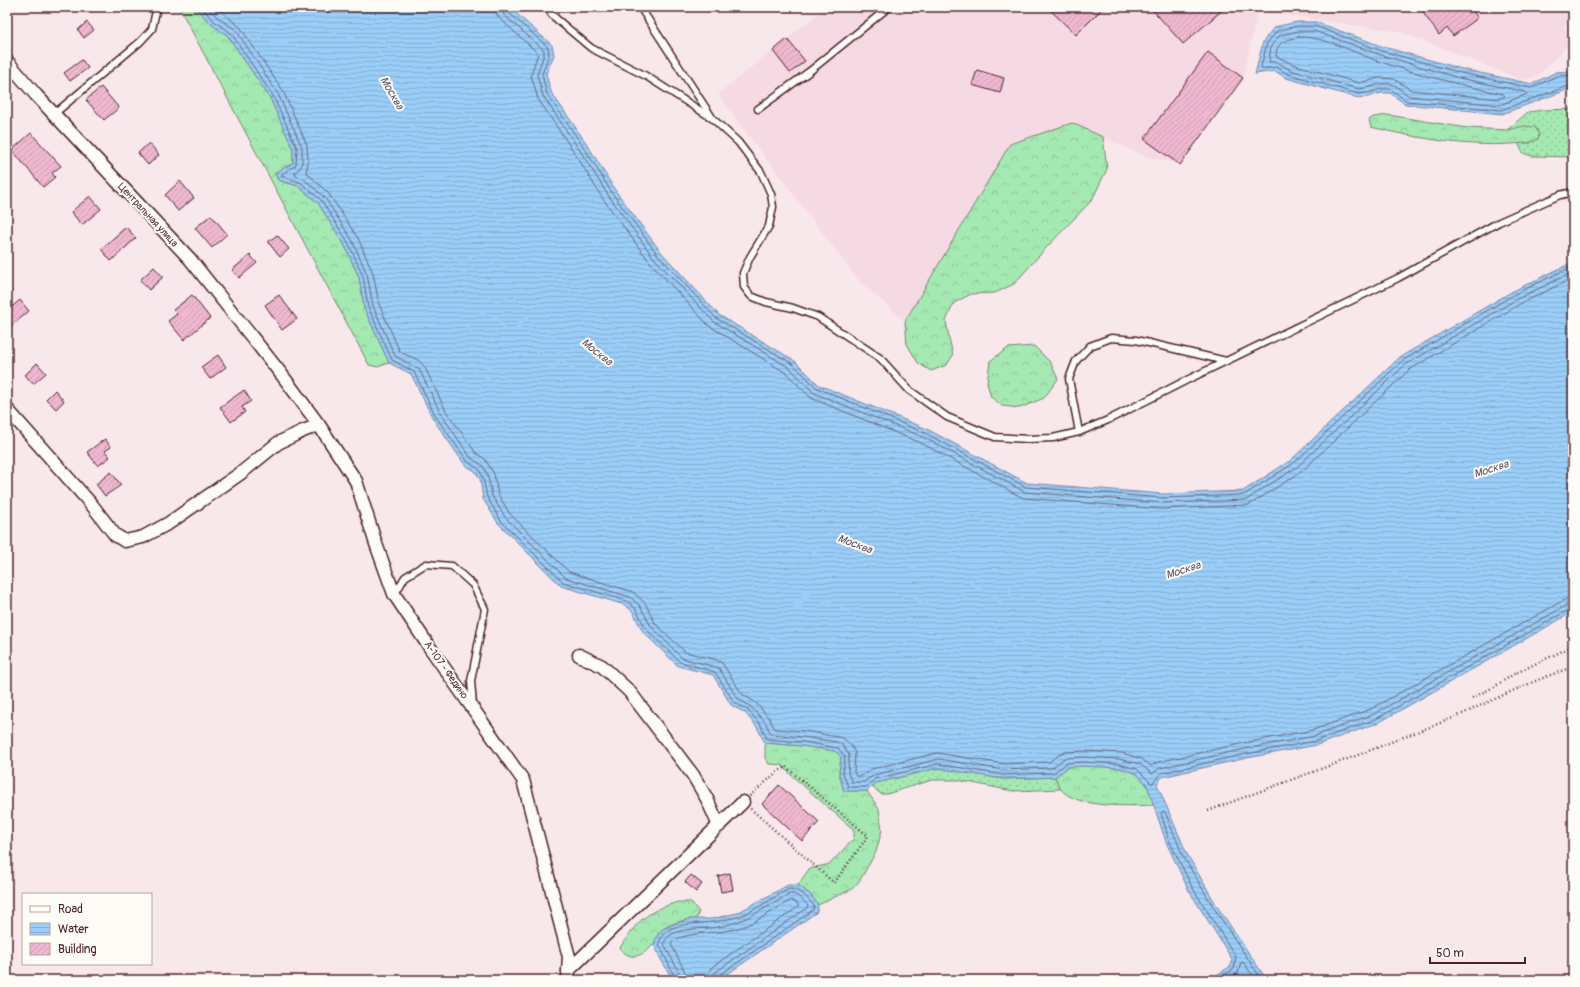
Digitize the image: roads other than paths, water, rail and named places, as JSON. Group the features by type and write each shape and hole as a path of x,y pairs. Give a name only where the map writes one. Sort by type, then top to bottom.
{"street":[{"name":"Центральная улица","path":"7,61 54,114 190,259 282,375"},
{"name":"А-107 - Федино","path":"282,375 319,425 356,481 394,594 523,780 569,957 568,976"},
{"path":"7,409 116,535 125,541 143,537 169,523 241,473 278,443 319,425"},
{"path":"579,656 602,666 629,691 693,775 707,799 719,826"},
{"path":"568,976 743,802"}],"lane":[{"path":"547,7 553,16 591,48 646,76 713,119 738,142 761,172 771,194 773,207 769,226 750,257 743,272 744,287 751,296 766,302 793,308 818,317 880,358 909,390 947,416 995,437 1028,439 1053,438 1079,432 1108,420 1398,278 1498,222 1560,195 1573,192"},
{"path":"640,7 713,119"},
{"path":"758,109 810,71 889,7"},
{"path":"54,114 140,42 152,29 156,11"},
{"path":"1079,432 1069,379 1076,361 1090,346 1111,338 1136,340 1226,361"},
{"path":"394,594 405,577 426,564 452,566 473,585 485,609 471,681 474,710"}],"water":[{"name":"Москва","path":"195,7 509,7 552,45 554,55 546,74 551,92 587,144 615,190 661,252 719,315 795,361 819,385 927,429 1027,483 1163,494 1243,491 1291,460 1400,357 1513,291 1573,262 1573,612 1378,723 1317,745 1247,758 1162,777 1157,784 1187,854 1217,906 1267,980 1209,980 1231,966 1232,959 1188,889 1166,842 1147,785 1136,773 1119,768 1083,766 1068,767 1055,777 1003,779 938,768 876,783 867,791 844,791 839,774 841,757 835,751 802,746 765,743 757,727 745,713 731,705 713,675 678,666 643,632 633,612 625,605 561,586 498,523 483,499 480,479 475,471 465,465 433,419 411,374 389,363 364,308 359,277 344,244 318,203 298,186 278,180 275,173 293,163 293,149 270,98 228,36 211,24"},
{"path":"1297,22 1316,22 1384,47 1462,69 1532,84 1556,72 1573,71 1573,91 1567,90 1502,114 1405,104 1390,93 1381,93 1358,98 1286,78 1275,71 1255,74 1263,42 1274,27"},
{"path":"788,885 798,885 811,895 818,905 817,912 719,980 673,980 660,958 654,944 657,936 663,929 690,919 711,919 737,913"}]}
